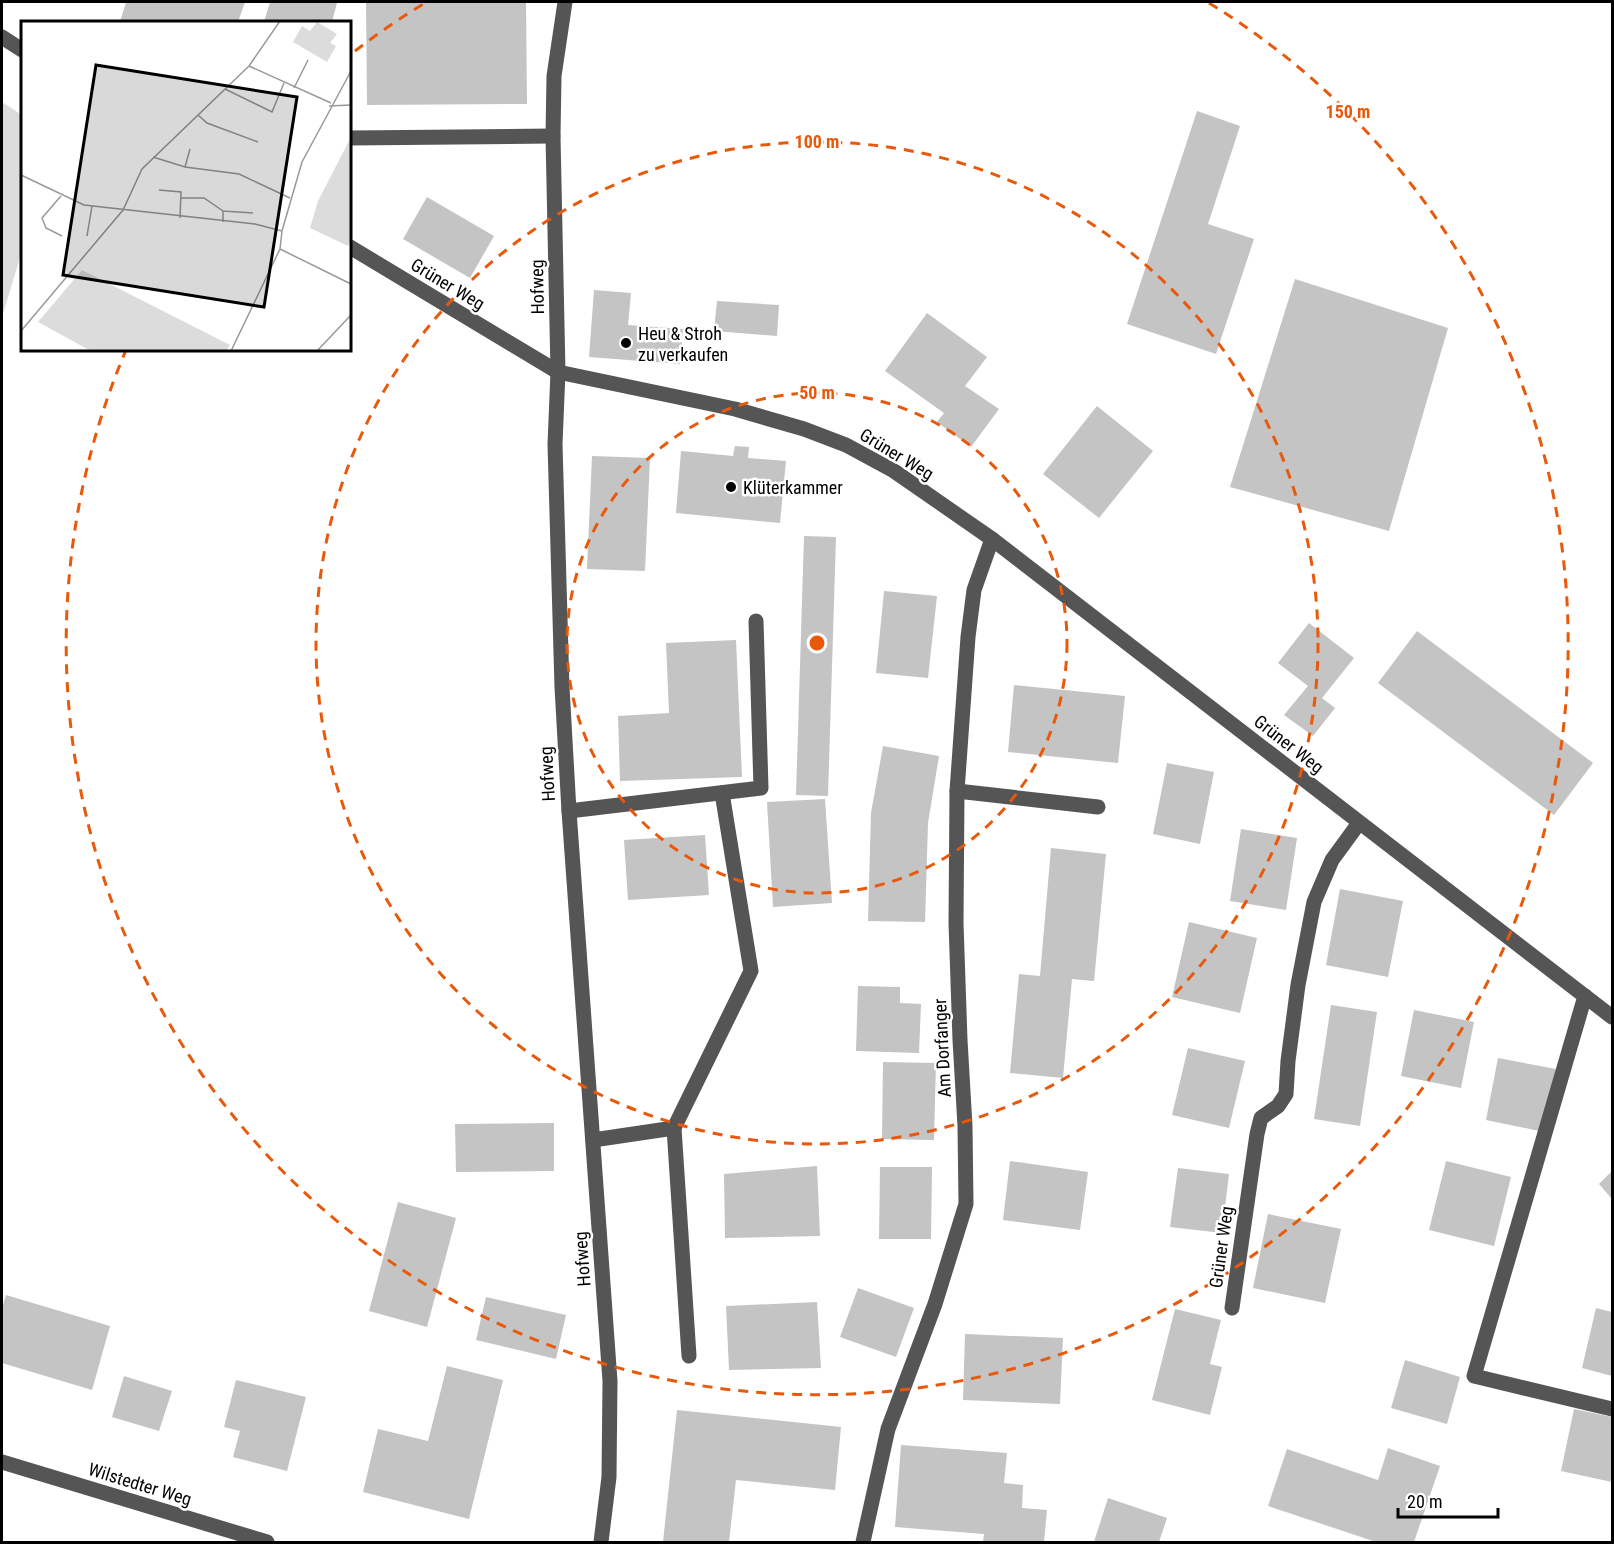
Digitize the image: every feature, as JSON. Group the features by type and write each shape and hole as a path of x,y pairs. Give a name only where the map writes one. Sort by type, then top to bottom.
{"street":[{"name":"Hofweg","path":"566,2 554,76 553,136 558,372 555,444 562,687 569,811 610,1380 609,1478 601,1542"},
{"path":"2,37 21,49"},
{"path":"351,138 553,136"},
{"name":"Grüner Weg","path":"351,248 558,372 735,408 804,429 846,445 894,471 992,539 1612,1017"},
{"name":"Am Dorfanger","path":"863,1542 888,1429 935,1304 966,1204 956,923 957,791 968,637 974,590 992,539"},
{"path":"569,811 761,788 756,621"},
{"path":"957,791 1098,807"},
{"path":"689,1356 674,1128 751,971 722,793"},
{"name":"Grüner Weg","path":"1232,1308 1261,1118 1278,1106 1286,1094 1288,1061 1299,985 1314,902 1332,860 1359,823"},
{"path":"1585,996 1474,1376 1612,1409"},
{"path":"593,1140 674,1128"},
{"name":"Wilstedter Weg","path":"2,1462 267,1542"}],"shaded area":[{"path":"2,102 21,114 21,254 2,317"}],"building":[{"path":"126,2 245,2 238,21 120,21"},
{"path":"270,2 337,3 332,21 264,21"},
{"path":"366,2 526,2 527,104 367,105"},
{"path":"1197,111 1240,126 1208,224 1254,239 1216,354 1127,324"},
{"path":"427,197 494,236 470,278 403,239"},
{"path":"1295,279 1448,328 1389,531 1230,487"},
{"path":"594,290 631,293 628,325 683,329 680,364 589,357"},
{"path":"717,301 779,305 777,336 714,331"},
{"path":"927,313 987,357 965,386 999,409 971,447 937,422 944,413 885,371"},
{"path":"1097,406 1153,451 1099,518 1043,474"},
{"name":"Klüterkammer","path":"735,446 749,447 748,458 786,461 780,523 676,513 681,451 733,456"},
{"path":"592,456 650,458 645,571 587,569"},
{"path":"804,536 836,537 828,796 796,795"},
{"path":"884,591 937,596 928,678 876,673"},
{"path":"1309,623 1354,658 1322,698 1335,708 1313,736 1284,715 1308,686 1278,663"},
{"path":"1417,631 1593,763 1554,815 1378,683"},
{"path":"736,640 742,777 620,781 618,716 669,713 666,643"},
{"path":"1014,685 1125,696 1118,763 1008,752"},
{"path":"883,746 939,756 928,823 925,922 868,921 871,813"},
{"path":"1167,763 1214,772 1200,844 1153,834"},
{"path":"825,799 832,903 773,907 767,802"},
{"path":"1241,829 1297,838 1286,910 1230,901"},
{"path":"705,835 709,895 628,900 624,840"},
{"path":"1051,848 1106,854 1094,981 1072,979 1063,1078 1010,1073 1019,974 1040,976"},
{"path":"1340,889 1403,901 1388,977 1326,965"},
{"path":"1189,922 1257,938 1240,1013 1172,997"},
{"path":"858,986 900,987 900,1003 921,1004 919,1053 856,1051"},
{"path":"1331,1005 1377,1012 1360,1126 1314,1119"},
{"path":"1414,1010 1474,1022 1461,1088 1401,1076"},
{"path":"1188,1048 1245,1061 1229,1128 1172,1115"},
{"path":"1498,1058 1556,1069 1544,1132 1486,1120"},
{"path":"883,1062 936,1063 934,1140 882,1139"},
{"path":"554,1123 554,1171 456,1172 455,1124"},
{"path":"1010,1161 1088,1172 1080,1230 1003,1220"},
{"path":"1446,1161 1511,1177 1494,1246 1429,1230"},
{"path":"817,1166 820,1236 725,1238 724,1174"},
{"path":"880,1167 932,1167 931,1239 879,1239"},
{"path":"1178,1168 1229,1174 1222,1233 1170,1227"},
{"path":"1612,1171 1612,1199 1599,1184"},
{"path":"398,1202 456,1218 427,1327 369,1311"},
{"path":"1268,1214 1341,1229 1325,1303 1253,1288"},
{"path":"858,1288 914,1308 896,1357 840,1337"},
{"path":"6,1295 110,1326 92,1390 2,1363 2,1308"},
{"path":"486,1297 566,1315 556,1359 476,1340"},
{"path":"817,1302 821,1368 729,1370 726,1306"},
{"path":"1596,1308 1612,1312 1612,1376 1582,1368"},
{"path":"1175,1309 1221,1320 1210,1364 1222,1367 1210,1415 1152,1400"},
{"path":"965,1334 1063,1338 1060,1404 963,1400"},
{"path":"1405,1360 1460,1377 1447,1424 1391,1408"},
{"path":"447,1366 503,1380 469,1519 363,1492 378,1429 428,1441"},
{"path":"124,1376 172,1391 159,1431 112,1417"},
{"path":"236,1380 306,1397 287,1471 233,1457 240,1431 224,1427"},
{"path":"1574,1409 1612,1417 1612,1482 1561,1471"},
{"path":"677,1410 841,1427 835,1490 736,1480 729,1542 663,1542"},
{"path":"901,1445 1007,1453 1004,1483 1023,1485 1022,1508 1047,1510 1044,1542 983,1542 984,1534 895,1527"},
{"path":"1388,1448 1440,1466 1414,1542 1376,1542 1268,1506 1287,1449 1378,1480"},
{"path":"1108,1498 1167,1518 1159,1542 1094,1542"}],"place":[{"name":"Heu & Stroh zu verkaufen","path":"626,343"},
{"name":"Klüterkammer","path":"731,487"}]}
